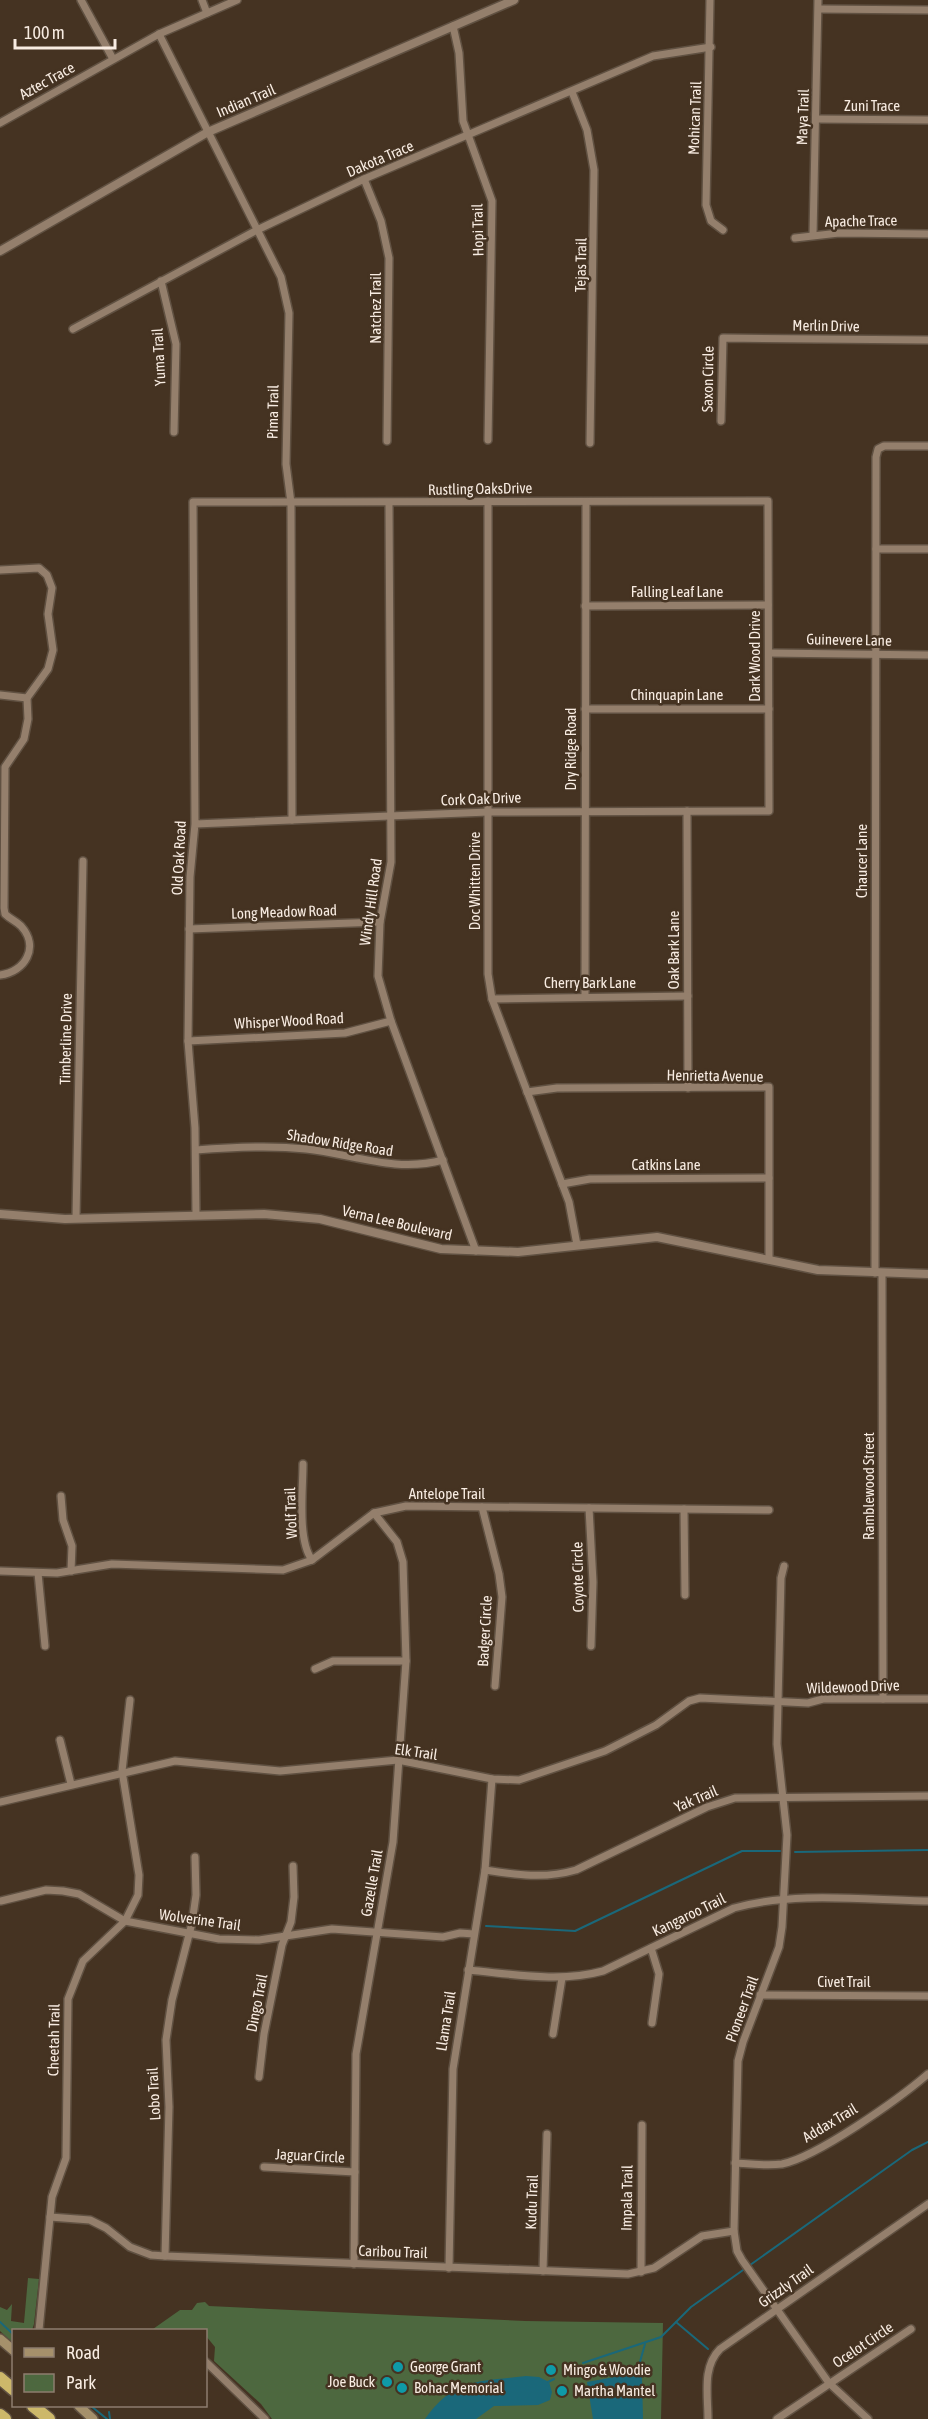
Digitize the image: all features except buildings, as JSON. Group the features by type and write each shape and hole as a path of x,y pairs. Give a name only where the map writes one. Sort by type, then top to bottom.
{"highway":[{"path":"0,2378 12,2388"},
{"path":"34,2407 49,2419"},
{"path":"0,2415 5,2419"}],"main road":[{"path":"0,2339 12,2349"},
{"path":"80,2407 93,2419"}],"street":[{"path":"81,0 113,59"},
{"path":"202,0 207,13"},
{"name":"Aztec Trace","path":"0,123 159,34 237,0"},
{"name":"Indian Trail","path":"0,251 208,132 514,0"},
{"name":"Mohican Trail","path":"710,0 711,47 706,205 711,222 723,230"},
{"name":"Maya Trail","path":"813,235 818,0"},
{"path":"819,9 928,10"},
{"name":"Hopi Trail","path":"453,26 459,53 461,109 468,136 487,182 493,214 489,440"},
{"name":"Pima Trail","path":"159,34 280,277 289,313 286,464 291,503 292,820"},
{"name":"Dakota Trace","path":"73,329 257,230 364,179 573,92 652,56 711,47"},
{"name":"Tejas Trail","path":"573,92 588,130 594,170 590,443"},
{"name":"Zuni Trace","path":"817,119 928,120"},
{"name":"Natchez Trail","path":"364,179 381,221 389,258 387,441"},
{"name":"Apache Trace","path":"795,238 813,235 928,234"},
{"name":"Yuma Trail","path":"161,281 176,344 174,432"},
{"name":"Merlin Drive","path":"723,338 928,340"},
{"name":"Saxon Circle","path":"721,421 723,338"},
{"name":"Chaucer Lane","path":"879,1273 876,457 878,448 884,446 928,446"},
{"name":"Doc Whitten Drive","path":"488,501 488,974 492,999 573,1215 577,1245"},
{"name":"Rustling OaksDrive","path":"193,502 768,501"},
{"name":"Dark Wood Drive","path":"768,501 769,811"},
{"name":"Old Oak Road","path":"193,502 195,824 189,929 188,1041 196,1150 196,1215"},
{"name":"Dry Ridge Road","path":"585,996 586,502"},
{"name":"Windy Hill Road","path":"389,503 391,861 380,922 378,976 391,1021 476,1251"},
{"path":"876,549 928,549"},
{"path":"0,570 39,567 47,575 52,588 48,614 53,650 48,669 27,698 28,719 24,739 5,758 2,915 19,923 25,932 29,950 23,966 16,972 0,975"},
{"name":"Falling Leaf Lane","path":"585,606 768,605"},
{"name":"Guinevere Lane","path":"769,653 928,655"},
{"path":"0,695 27,698"},
{"name":"Chinquapin Lane","path":"585,709 769,709"},
{"name":"Oak Bark Lane","path":"687,811 688,1088"},
{"name":"Cork Oak Drive","path":"195,824 488,812 769,811"},
{"name":"Timberline Drive","path":"76,1218 83,861"},
{"name":"Long Meadow Road","path":"189,929 380,922"},
{"name":"Cherry Bark Lane","path":"492,999 688,996"},
{"name":"Whisper Wood Road","path":"188,1041 345,1032 391,1021"},
{"name":"Henrietta Avenue","path":"527,1092 557,1088 769,1087 770,1260"},
{"name":"Shadow Ridge Road","path":"196,1150 269,1146 309,1149 407,1166 442,1160"},
{"name":"Catkins Lane","path":"562,1184 590,1179 770,1178"},
{"name":"Verna Lee Boulevard","path":"0,1214 76,1218 196,1215 295,1216 320,1219 441,1249 476,1251 518,1252 657,1237 818,1270 928,1274"},
{"name":"Ramblewood Street","path":"879,1273 883,1699"},
{"name":"Wolf Trail","path":"303,1464 304,1536 306,1552 312,1560"},
{"path":"61,1496 63,1520 72,1546 71,1571"},
{"name":"Antelope Trail","path":"0,1571 38,1573 71,1571 112,1564 283,1570 312,1560 374,1513 406,1506 769,1510"},
{"name":"Badger Circle","path":"482,1508 499,1574 502,1597 495,1686"},
{"name":"Coyote Circle","path":"589,1508 593,1582 591,1646"},
{"path":"684,1509 686,1595"},
{"name":"Gazelle Trail","path":"354,2264 356,2054 393,1842 406,1661 403,1562 397,1542 374,1513"},
{"name":"Pioneer Trail","path":"784,1566 781,1578 777,1744 787,1835 784,1899 779,1947 738,2061 734,2231 737,2251 742,2260 830,2383 868,2419"},
{"path":"38,1573 45,1646"},
{"path":"315,1669 333,1661 406,1661"},
{"name":"Elk Trail","path":"0,1802 122,1771 175,1761 280,1771 398,1760 492,1779 519,1780 595,1755 632,1739 688,1701 700,1698 778,1700"},
{"name":"Wildewood Drive","path":"778,1700 808,1703 822,1699 928,1699"},
{"name":"Cheetah Trail","path":"39,2329 52,2197 66,2158 68,2019 71,1987 89,1952 125,1921 138,1895 139,1875 122,1771 130,1700"},
{"path":"60,1740 71,1784"},
{"name":"Llama Trail","path":"449,2268 453,2069 485,1870 492,1779"},
{"name":"Yak Trail","path":"485,1870 528,1876 560,1875 591,1864 707,1807 735,1798 928,1796"},
{"name":"Lobo Trail","path":"165,2256 169,2107 166,2040 196,1895 195,1857"},
{"name":"Dingo Trail","path":"259,2077 264,2034 286,1935 291,1922 294,1897 293,1866"},
{"name":"Wolverine Trail","path":"1,1900 46,1890 63,1891 79,1894 125,1921 242,1940 332,1929 443,1937 460,1933 474,1934"},
{"name":"Kangaroo Trail","path":"468,1970 562,1978 581,1977 603,1971 734,1908 784,1899 928,1901"},
{"path":"651,1948 659,1974 652,2023"},
{"path":"553,2034 562,1978"},
{"name":"Civet Trail","path":"760,1995 928,1996"},
{"name":"Addax Trail","path":"735,2163 782,2164 797,2158 852,2129 928,2074"},
{"name":"Impala Trail","path":"641,2272 642,2125"},
{"name":"Kudu Trail","path":"543,2271 547,2134"},
{"name":"Jaguar Circle","path":"264,2167 355,2172"},
{"name":"Grizzly Trail","path":"708,2419 708,2368 712,2357 777,2308 928,2204"},
{"name":"Caribou Trail","path":"50,2217 90,2220 106,2228 130,2247 151,2255 628,2274 641,2272 663,2263 702,2236 734,2231"},
{"name":"Ocelot Circle","path":"777,2419 911,2329"},
{"path":"207,2363 265,2419"}],"green space":[{"path":"28,2278 39,2279 32,2329 12,2329 12,2342 0,2331 0,2307 7,2310 12,2304 11,2321 24,2323"},
{"path":"205,2302 209,2306 525,2321 663,2323 661,2419 272,2419 261,2404 214,2361 215,2347 207,2337 207,2329 153,2329 180,2310 192,2310 197,2303"}],"water":[{"path":"631,2374 642,2376 643,2419 593,2419 587,2382"},
{"path":"526,2376 539,2377 549,2382 552,2392 550,2400 538,2405 494,2406 476,2419 425,2419 447,2395 469,2384"}],"waterway":[{"path":"795,1852 928,1850"},
{"path":"486,1926 575,1931 742,1851 780,1851"},
{"path":"583,2363 661,2337 691,2307 912,2150 928,2142"},
{"path":"0,2322 12,2333"},
{"path":"676,2322 708,2349"},
{"path":"636,2376 645,2344"},
{"path":"548,2382 554,2379"},
{"path":"92,2407 107,2419"},
{"path":"109,2412 110,2419"}],"place":[{"name":"George Grant","path":"398,2367"},
{"name":"Mingo & Woodie","path":"551,2370"},
{"name":"Joe Buck","path":"387,2382"},
{"name":"Bohac Memorial","path":"402,2388"},
{"name":"Martha Mantel","path":"562,2391"}]}
